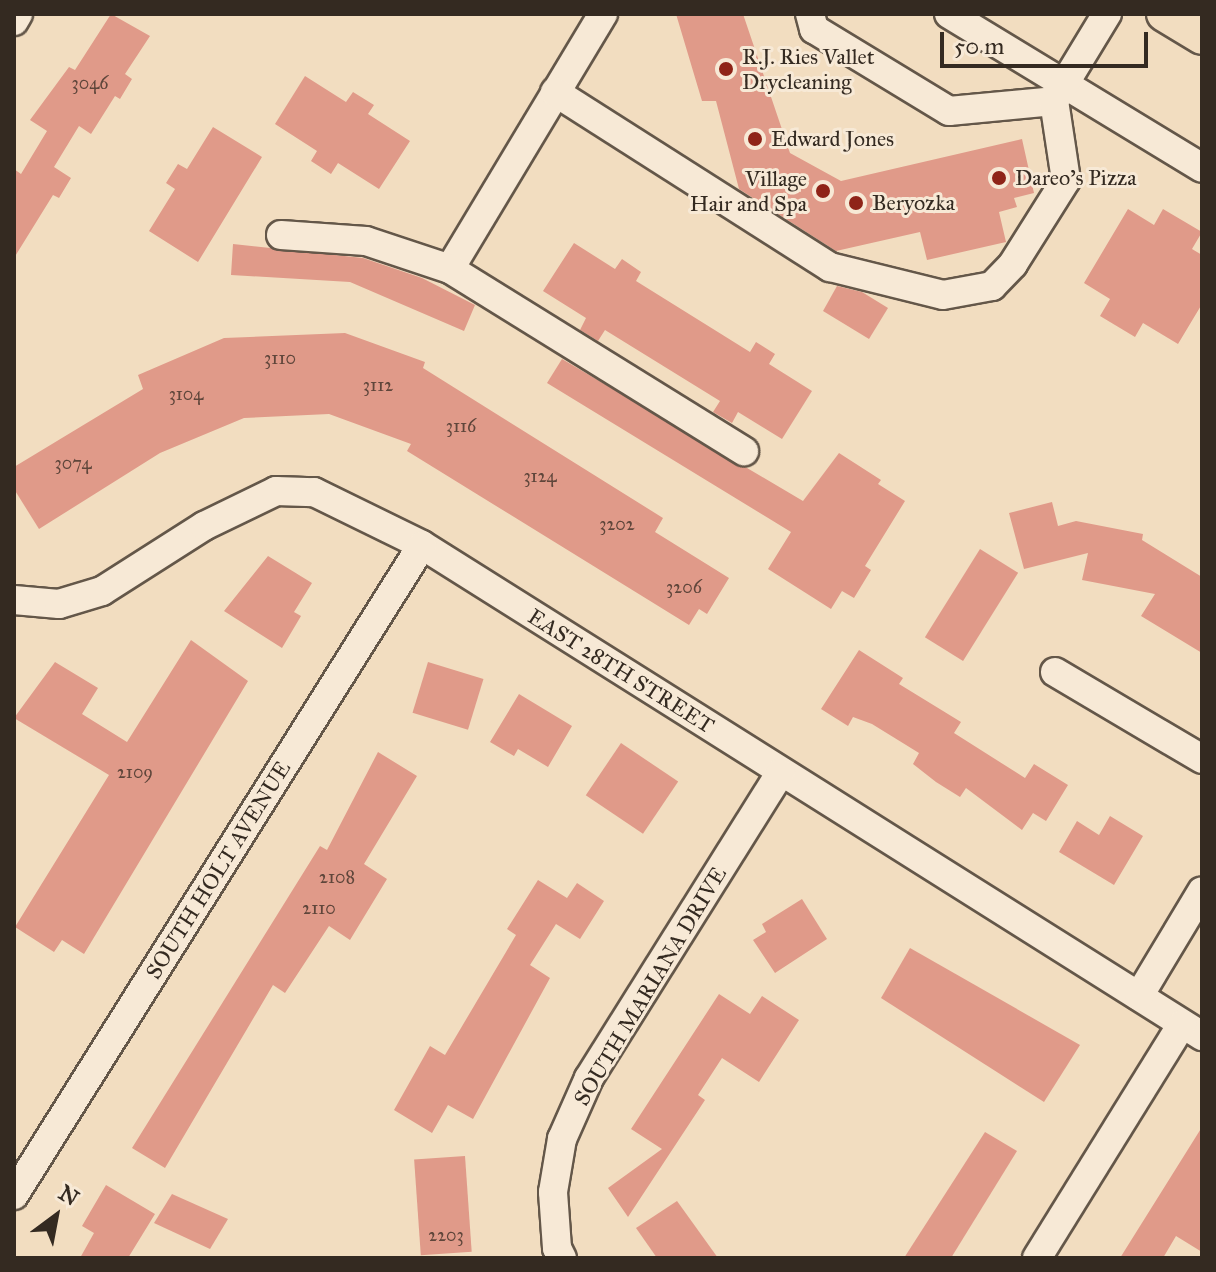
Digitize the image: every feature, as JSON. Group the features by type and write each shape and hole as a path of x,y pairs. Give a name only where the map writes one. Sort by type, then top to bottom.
{"main road":[{"path":"1164,14 1202,37"}],"street":[{"path":"14,21 18,14"},
{"path":"450,269 500,181 603,14"},
{"path":"810,14 814,29 949,111 1059,92"},
{"path":"949,14 1059,92 1202,168"},
{"path":"555,92 830,267 943,295 992,286 1013,264 1066,180 1059,92 1107,14"},
{"path":"281,235 366,241 450,269 744,451"},
{"name":"EAST 28TH STREET","path":"14,600 59,604 102,591 204,526 276,491 314,492 422,545 1192,1030"},
{"name":"SOUTH HOLT AVENUE","path":"14,1195 422,545"},
{"path":"1055,672 1202,759"},
{"name":"SOUTH MARIANA DRIVE","path":"562,1258 557,1248 553,1192 562,1139 584,1090 780,773"},
{"path":"1139,996 1202,891"},
{"path":"1037,1258 1192,1030"}],"building":[{"path":"111,14 150,36 125,74 132,79 120,99 115,96 91,134 79,126 54,167 71,178 59,198 53,195 14,258 14,169 21,174 47,131 30,120 69,67 75,70"},
{"path":"676,14 743,14 790,153 841,181 1022,139 1034,193 1014,198 1017,207 999,212 1006,242 927,260 920,232 836,251 739,189 716,101 702,101"},
{"path":"305,76 346,102 353,92 374,105 368,114 410,141 379,189 338,163 331,174 311,161 317,151 275,124"},
{"path":"213,127 262,157 198,262 149,231 175,189 166,183 178,164 187,169"},
{"path":"1128,209 1154,225 1163,209 1202,232 1192,249 1202,255 1202,304 1178,344 1143,323 1135,337 1100,316 1110,299 1084,283"},
{"path":"574,243 615,269 622,259 641,272 636,281 750,352 756,342 775,354 769,364 812,391 782,439 738,412 732,423 713,412 720,401 605,330 598,341 580,330 586,318 543,291"},
{"path":"233,244 363,258 422,278 475,305 464,331 350,282 231,275"},
{"path":"837,286 862,292 888,308 869,339 823,311"},
{"path":"345,333 425,362 423,368 663,518 655,532 729,578 707,614 699,609 689,625 407,451 411,444 329,414 244,418 160,453 39,529 14,489 14,467 143,389 138,375 224,338"},
{"path":"562,359 803,501 839,453 881,480 878,484 905,501 865,566 871,570 854,598 842,591 831,609 768,569 791,532 547,383"},
{"path":"1052,502 1058,526 1076,521 1143,534 1142,540 1202,577 1202,653 1141,616 1155,594 1082,580 1088,553 1024,569 1009,513"},
{"path":"980,549 1018,573 963,661 925,637"},
{"path":"268,556 312,583 294,612 301,616 282,648 224,611"},
{"path":"191,640 248,681 84,954 62,940 54,952 15,927 109,775 14,718 55,662 98,688 82,714 127,742"},
{"path":"859,650 903,678 899,684 961,722 954,733 1025,778 1034,764 1068,785 1046,821 1033,813 1022,830 966,788 960,797 936,782 913,764 919,753 872,724 853,717 848,726 821,709"},
{"path":"428,662 483,679 468,730 413,713"},
{"path":"519,694 572,726 548,767 518,749 514,756 490,742"},
{"path":"621,743 678,782 643,834 586,795"},
{"path":"378,752 417,776 364,864 387,879 350,940 329,926 285,993 273,985 165,1168 132,1148 320,846 327,850"},
{"path":"1110,816 1143,836 1114,885 1059,852 1077,821 1099,835"},
{"path":"538,880 567,898 577,883 604,901 580,939 556,924 530,965 550,978 473,1119 448,1105 432,1133 394,1110 430,1046 445,1055 516,935 507,929"},
{"path":"802,899 827,939 775,973 753,940 766,932 762,924"},
{"path":"910,948 1080,1045 1044,1102 881,998"},
{"path":"719,994 750,1014 762,996 799,1020 759,1082 722,1058 698,1095 705,1100 628,1217 608,1188 662,1149 631,1129"},
{"path":"1202,1127 1202,1252 1176,1236 1163,1258 1120,1258"},
{"path":"985,1132 1017,1151 951,1258 904,1258"},
{"path":"465,1156 472,1252 421,1255 414,1160"},
{"path":"106,1185 155,1214 128,1258 80,1258 94,1233 82,1226"},
{"path":"172,1194 228,1219 210,1249 154,1223"},
{"path":"677,1201 718,1258 657,1258 636,1228"}],"place":[{"name":"R.J. Ries Vallet Drycleaning","path":"726,69"},
{"name":"Edward Jones","path":"755,139"},
{"name":"Dareo's Pizza","path":"999,178"},
{"name":"Village Hair and Spa","path":"823,191"},
{"name":"Beryozka","path":"856,203"}]}
